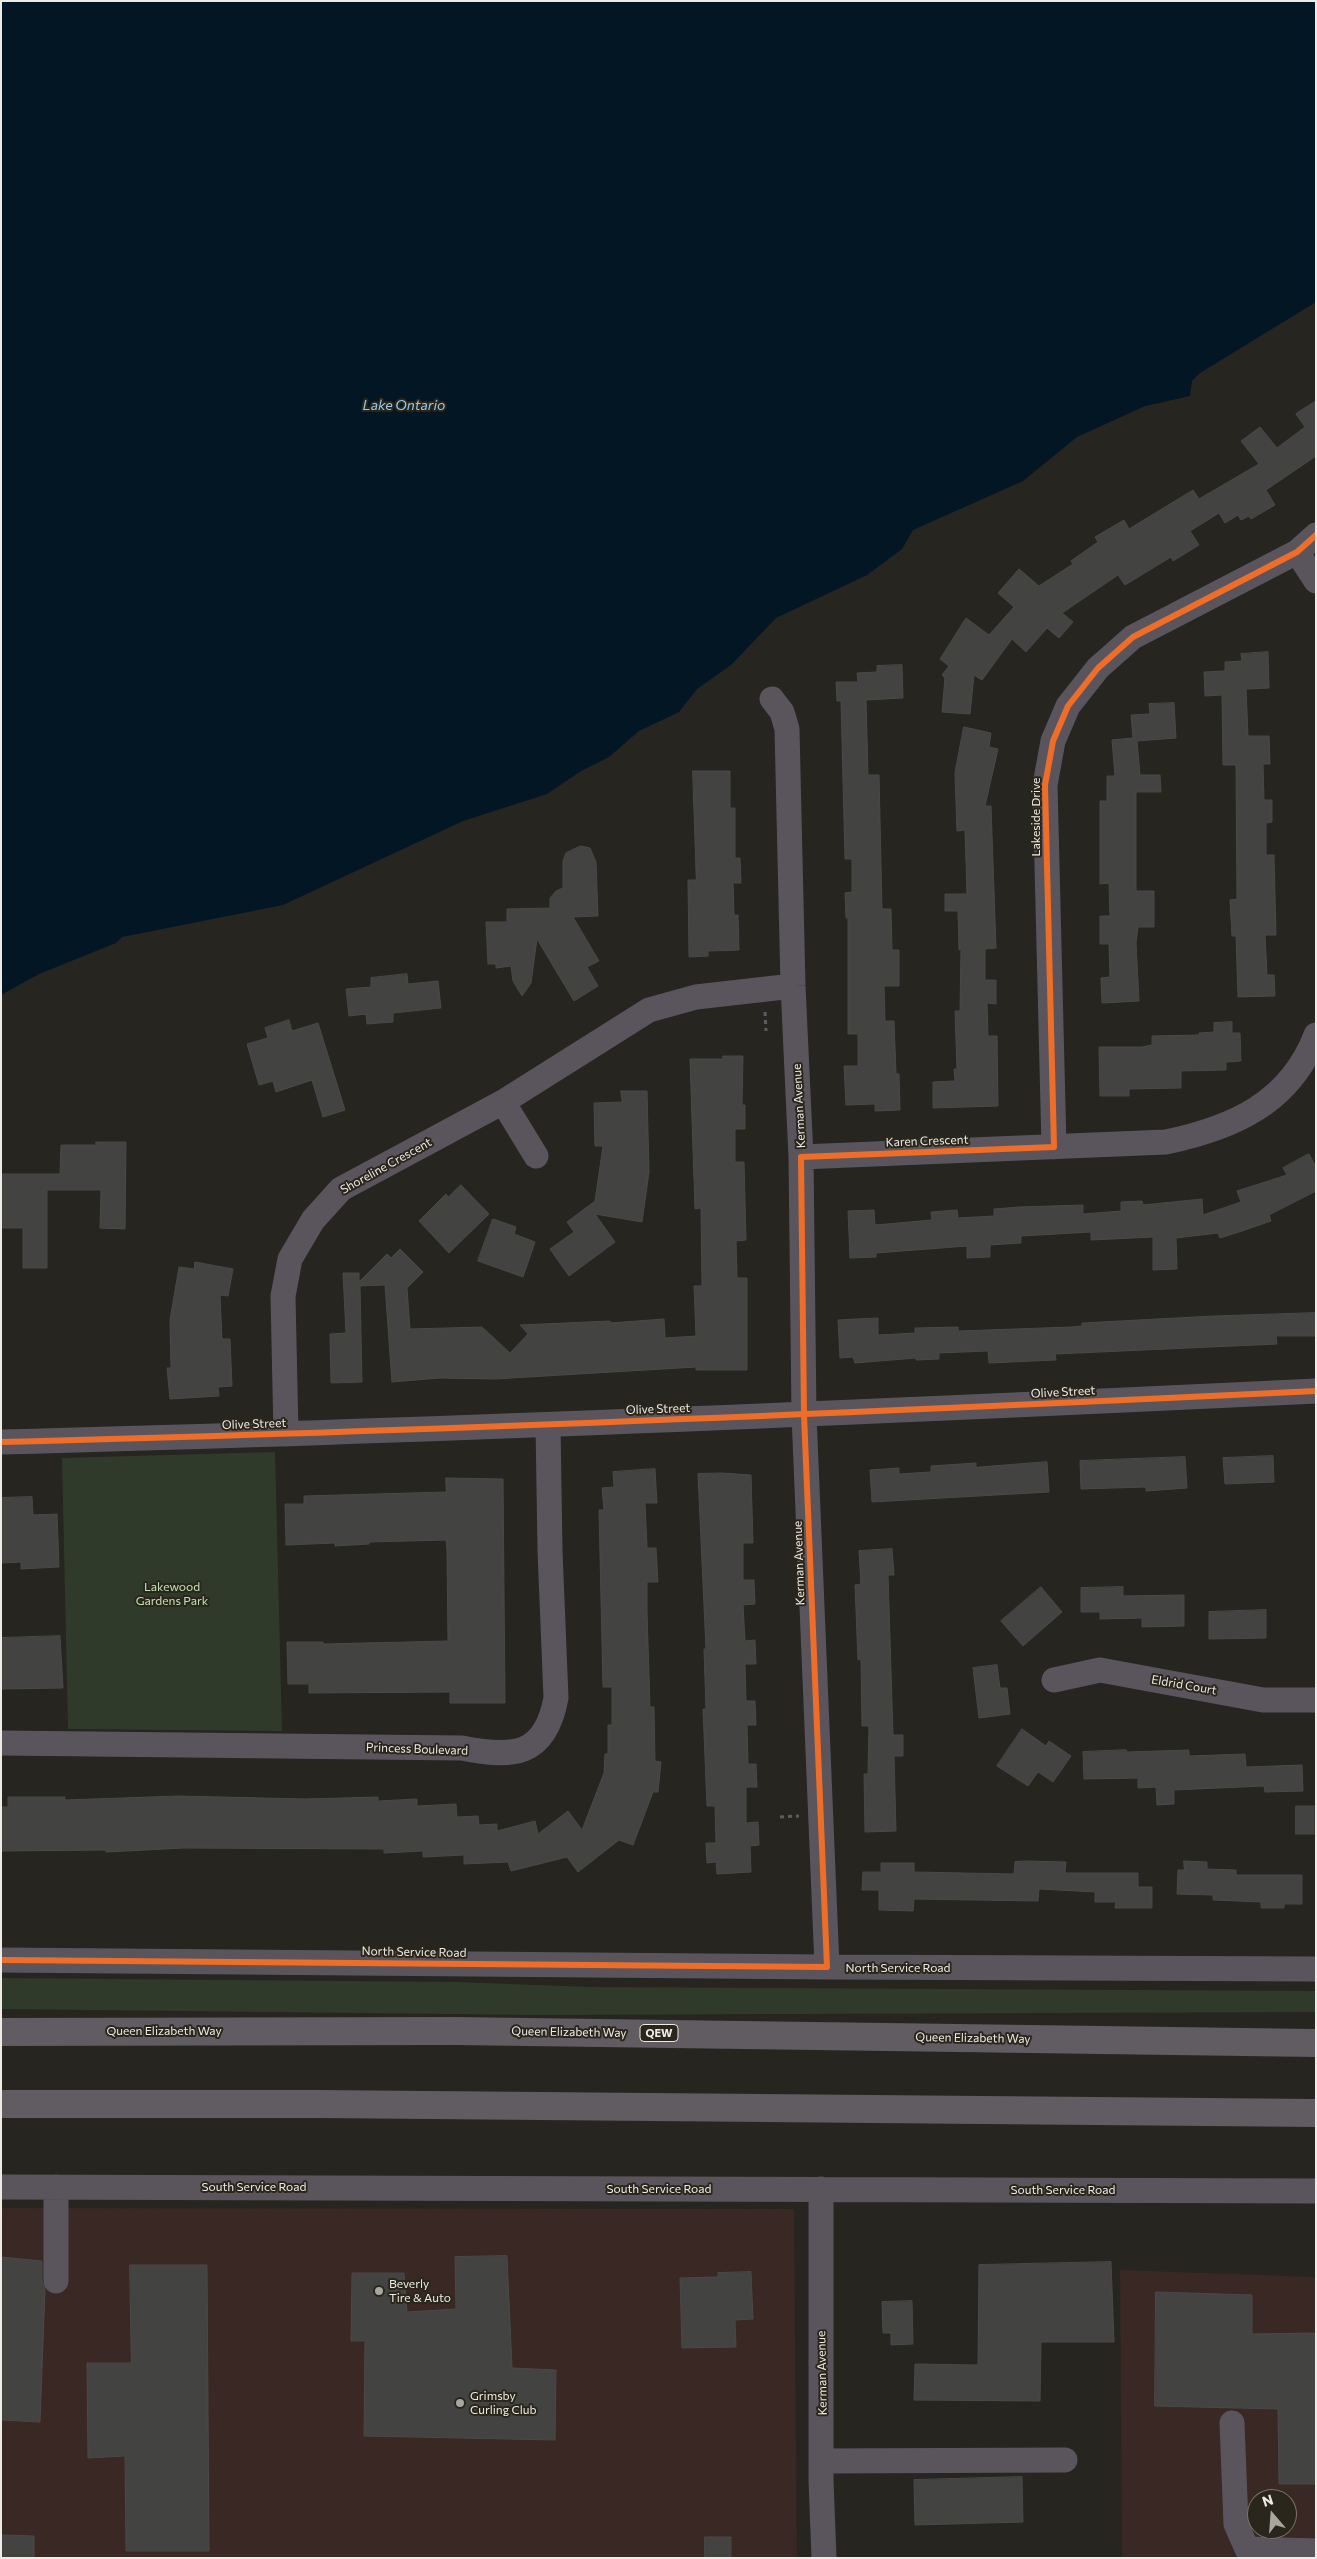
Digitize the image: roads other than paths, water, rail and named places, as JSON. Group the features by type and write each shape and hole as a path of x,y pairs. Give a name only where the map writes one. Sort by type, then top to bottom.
{"highway":[{"name":"Queen Elizabeth Way","path":"1,2032 455,2031 1316,2043"},
{"path":"1,2104 319,2104 1316,2113"}],"street":[{"name":"Lakeside Drive","path":"1054,1147 1045,785 1052,741 1068,706 1098,668 1133,637 1297,552 1316,535"},
{"path":"1297,552 1316,581"},
{"name":"Kerman Avenue","path":"772,699 782,712 787,729 793,986 801,1157 804,1415 827,1968"},
{"name":"Shoreline Crescent","path":"286,1434 283,1296 290,1259 313,1220 341,1189 503,1102 649,1010 696,997 793,986"},
{"name":"Karen Crescent","path":"801,1157 1166,1142 1205,1134 1249,1115 1282,1088 1306,1059 1316,1035"},
{"path":"503,1102 536,1156"},
{"name":"Olive Street","path":"1,1442 548,1425 1316,1392"},
{"name":"Princess Boulevard","path":"1,1743 462,1748 494,1754 528,1748 538,1740 552,1720 556,1698 550,1551 548,1425"},
{"name":"Eldrid Court","path":"1054,1680 1100,1670 1264,1700 1316,1700"},
{"name":"North Service Road","path":"1,1960 827,1968 1316,1969"},
{"name":"South Service Road","path":"1,2186 1316,2191"},
{"path":"56,2186 56,2282"},
{"name":"Kerman Avenue","path":"822,2189 824,2558"},
{"path":"1232,2423 1236,2524 1247,2549 1316,2551"},
{"path":"822,2461 1065,2460"}],"water":[{"name":"Lake Ontario","path":"1,1 1316,1 1316,302 1200,373 1192,381 1190,396 1145,406 1077,437 1023,481 913,530 902,549 867,575 776,618 731,665 697,689 679,712 639,731 609,757 581,771 547,794 463,821 283,905 122,937 116,943 39,974 1,995"}],"place":[{"name":"Beverly Tire & Auto","path":"379,2291"},
{"name":"Grimsby Curling Club","path":"460,2403"}],"park label":[{"name":"Lakewood Gardens Park","path":"172,1594"}]}
